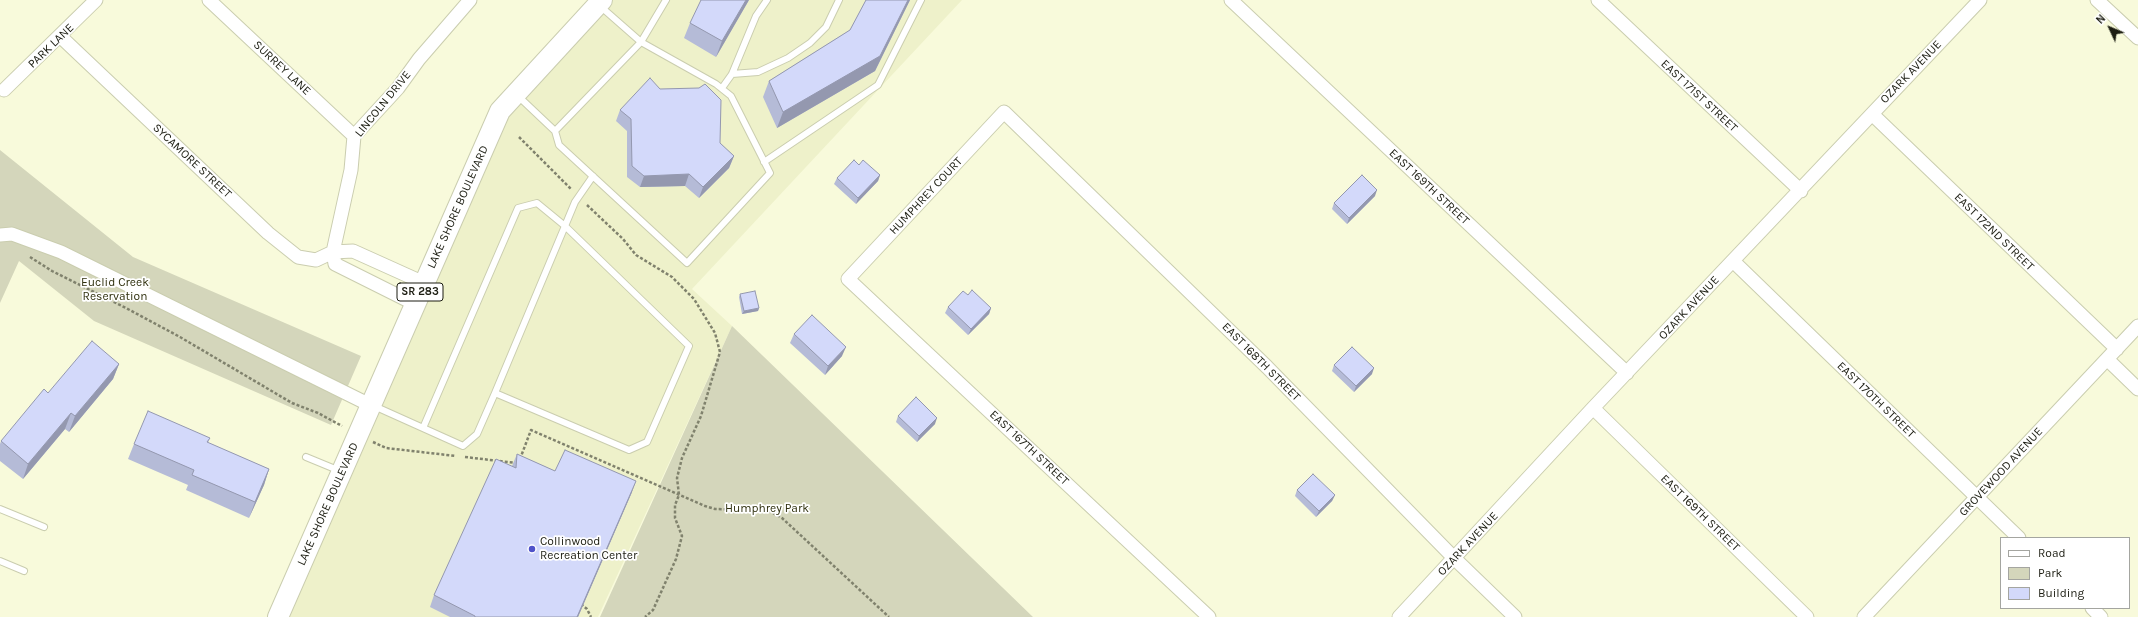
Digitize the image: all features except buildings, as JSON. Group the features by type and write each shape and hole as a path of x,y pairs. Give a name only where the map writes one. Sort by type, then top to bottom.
{"main road":[{"name":"LAKE SHORE BOULEVARD","path":"278,617 500,111 600,2"}],"street":[{"name":"PARK LANE","path":"4,90 60,37 96,0"},
{"name":"SURREY LANE","path":"209,0 354,136"},
{"name":"LINCOLN DRIVE","path":"333,252 351,170 354,136 398,88 419,59 470,0"},
{"name":"EAST 169TH STREET","path":"1231,0 1627,373"},
{"name":"EAST 171ST STREET","path":"1598,0 1800,191"},
{"name":"OZARK AVENUE","path":"1399,617 1455,559 1593,408 1980,0"},
{"path":"2097,0 2138,38"},
{"name":"SYCAMORE STREET","path":"60,37 268,233 298,257 316,260 333,252 353,250 424,283"},
{"name":"HUMPHREY COURT","path":"848,279 1004,112"},
{"name":"EAST 168TH STREET","path":"1004,112 1267,367 1455,559 1515,617"},
{"name":"EAST 172ND STREET","path":"1872,114 2117,349"},
{"path":"0,235 12,234 61,252 370,405"},
{"path":"333,252 335,264 415,304"},
{"name":"EAST 170TH STREET","path":"1732,261 2018,537"},
{"name":"EAST 167TH STREET","path":"848,279 1209,617"},
{"name":"GROVEWOOD AVENUE","path":"1864,617 2138,326"},
{"path":"2107,359 2138,389"},
{"name":"EAST 169TH STREET","path":"1593,408 1807,617"},
{"path":"2093,609 2101,617"}],"lane":[{"path":"555,132 641,42 666,0"},
{"path":"722,88 732,74 756,16 767,0"},
{"path":"732,74 758,72 788,58 810,43 826,27 839,0"},
{"path":"764,162 878,85 921,0"},
{"path":"516,94 555,132 559,145 687,263 770,173 730,96 722,88 641,42 600,2"},
{"path":"370,405 462,446 477,434 565,226 579,197 593,176"},
{"path":"423,428 518,208 537,203 565,226 689,346 647,442 630,450 495,392"},
{"path":"306,457 341,472"},
{"path":"0,509 44,527"},
{"path":"0,561 24,571"}],"path":[{"path":"519,137 591,209"},
{"path":"27,256 52,272 126,308 180,337 292,402 318,413 338,424"},
{"path":"531,430 705,506 715,509 768,510 782,518 889,617"},
{"path":"579,602 587,609 591,617"}],"shaded area":[{"path":"602,0 962,0 692,289 732,326 598,617 278,617 500,111"}],"green space":[{"name":"Euclid Creek Reservation","path":"0,150 133,257 361,356 331,425 94,321 19,261 0,303"},
{"name":"Humphrey Park","path":"732,326 1033,617 600,617"}],"place":[{"name":"Collinwood Recreation Center","path":"532,549"}]}
